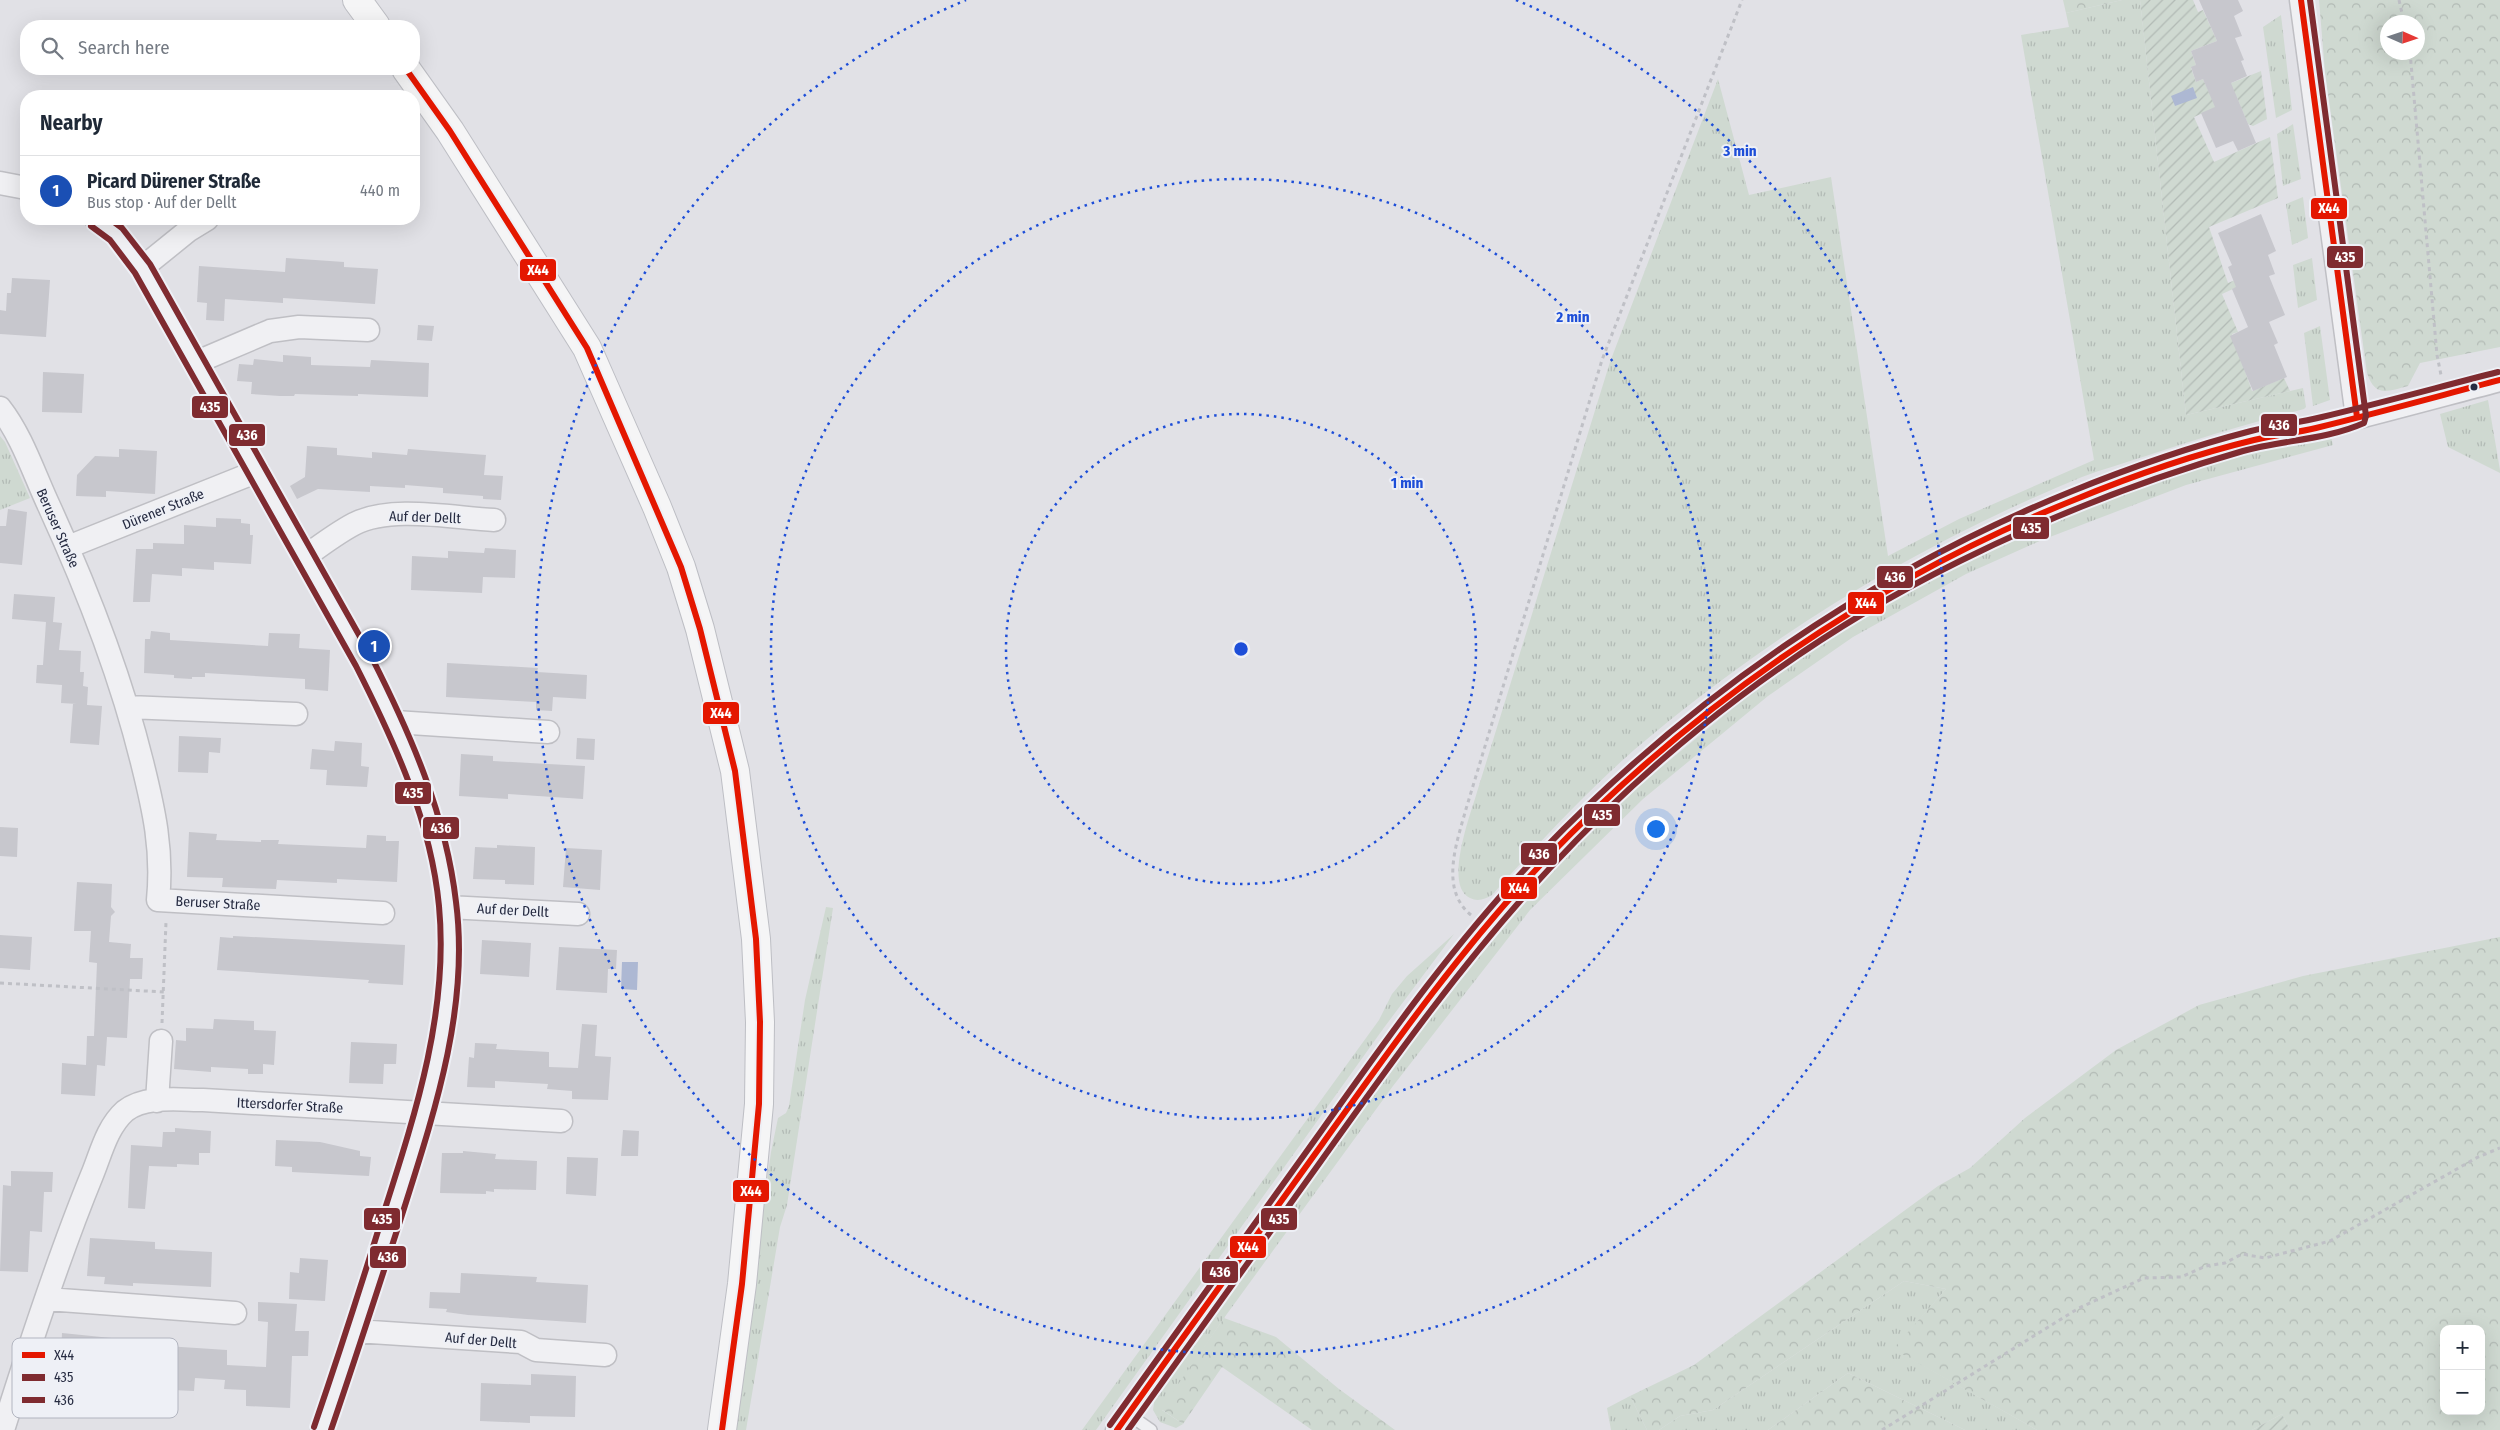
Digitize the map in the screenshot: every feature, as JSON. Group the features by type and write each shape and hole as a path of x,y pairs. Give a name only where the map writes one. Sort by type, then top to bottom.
{"main road":[{"path":"357,0 372,20"},
{"path":"410,75 450,131 587,348 657,507 681,567 700,629 735,771 756,939 760,1022 759,1104 742,1284 722,1430"}],"street":[{"path":"2301,0 2357,417"},
{"path":"0,182 20,187"},
{"path":"104,225 116,234 142,268 306,556 395,722 414,765 430,815 448,907 446,1004 438,1056 424,1113 356,1331 322,1430"},
{"path":"142,268 197,225"},
{"path":"197,362 244,340 270,331 299,327 368,330"},
{"path":"1122,1422 1399,1037 1486,927 1546,859 1592,813 1701,717 1772,664 1878,596 1973,545 2078,499 2245,442 2296,432 2500,380"},
{"name":"Beruser Straße","path":"0,408 18,438 68,547 111,655 128,707 159,840 161,869 158,900 383,913"},
{"name":"Dürener Straße","path":"68,547 258,471"},
{"name":"Auf der Dellt","path":"306,556 354,524 374,517 399,514 494,520"},
{"path":"128,707 296,714"},
{"path":"395,722 548,732"},
{"name":"Auf der Dellt","path":"448,907 578,914"},
{"path":"157,1101 161,1041"},
{"name":"Ittersdorfer Straße","path":"34,1338 78,1210 110,1130 126,1111 141,1103 203,1100 424,1113"},
{"path":"424,1113 561,1121"},
{"path":"47,1299 234,1313"},
{"name":"Auf der Dellt","path":"356,1331 521,1342 536,1350 605,1355"},
{"name":"Ittersdorfer Straße","path":"3,1430 12,1403"}],"lane":[{"path":"1122,1422 1150,1430"}],"path":[{"path":"1486,927 1462,908 1452,878 1453,854 1602,360 1742,0"},
{"path":"2399,0 2402,15"},
{"path":"2411,60 2437,355 2444,394"},
{"path":"158,900 166,919 168,931 161,1041"},
{"path":"0,983 164,992"},
{"path":"1882,1430 2079,1308 2144,1278 2181,1277 2206,1266 2226,1263 2242,1254 2265,1258 2330,1241 2478,1157 2500,1148"}],"green space":[{"path":"2063,0 2122,0 2066,13"},
{"path":"2122,0 2140,0 2186,415 2303,388 2306,407 2082,477 2021,503 1904,562 1792,631 1738,668 1685,708 1634,750 1579,802 1492,895 1481,900 1470,898 1462,891 1459,879 1461,848 1465,832 1610,362 1718,79 1749,195 1831,177 1888,556 1959,519 2094,460 2021,35 2069,27 2066,13"},
{"path":"2140,0 2193,0 2198,12 2203,10 2217,41 2191,51 2196,65 2191,68 2196,82 2203,79 2209,92 2261,71 2267,119 2253,126 2248,124 2237,98 2194,117 2214,162 2270,137 2278,198 2209,227 2228,283 2255,272 2257,278 2222,294 2238,332 2232,334 2252,391 2284,378 2290,391 2186,415"},
{"path":"2319,0 2500,0 2500,347 2420,363 2408,386 2387,391 2382,391 2374,386 2367,373 2325,72"},
{"path":"2281,15 2292,110 2276,118 2263,27"},
{"path":"2293,124 2301,179 2283,186 2277,134"},
{"path":"2303,197 2308,238 2292,245 2286,204"},
{"path":"2312,258 2317,300 2298,308 2293,265"},
{"path":"2320,326 2330,400 2313,406 2304,333"},
{"path":"2488,400 2500,473 2448,447 2440,414"},
{"path":"2330,433 2333,445 2186,485 2042,540 1966,574 1853,637 1768,696 1643,799 1530,910 1393,1086 1224,1318 1162,1410 1183,1424 1176,1428 1160,1422 1153,1410 1155,1396 1379,1081 1521,902 1637,787 1760,686 1846,626 1962,561 2036,527 2182,472"},
{"path":"0,436 5,442 30,498 0,510"},
{"path":"826,907 833,908 787,1205 780,1227 746,1430 732,1430 771,1152 778,1118 786,1113 789,1106 805,1000"},
{"path":"1454,934 1383,1029 1096,1430 1082,1430 1379,1020 1392,994 1407,976"},
{"path":"2500,937 2500,1430 2290,1430 2282,1414 2252,1430 2037,1430 1893,1349 1946,1289 1904,1281 1713,1410 1680,1416 1659,1430 1647,1430 1630,1396 1694,1365 1938,1186 1970,1168 2025,1118 2116,1050 2199,1005 2303,976"},
{"path":"1904,1281 1946,1289 1894,1349 2037,1430 1965,1430 1848,1373 1768,1430 1659,1430 1680,1416 1713,1410"},
{"path":"1224,1318 1276,1337 1339,1389 1395,1430 1312,1430 1222,1367 1183,1424 1161,1409"},
{"path":"1848,1373 1965,1430 1768,1430"},
{"path":"1630,1396 1647,1430 1611,1430 1607,1408"},
{"path":"2282,1414 2290,1430 2252,1430"}],"water":[{"path":"2193,87 2197,98 2175,106 2171,96"},
{"path":"622,962 638,962 637,990 621,989"}],"building":[{"path":"2199,0 2238,0 2243,11 2234,16 2242,36 2235,38 2244,60 2241,61 2247,76 2231,83 2256,143 2238,151 2233,141 2216,148 2201,113 2215,107 2203,79 2196,82 2191,67 2196,65 2191,51 2217,41"},
{"path":"2261,214 2276,251 2268,255 2275,274 2269,276 2285,315 2269,322 2278,343 2274,345 2287,377 2253,391 2230,336 2248,327 2232,289 2236,287 2228,267 2232,265 2218,233"},
{"path":"286,258 344,262 344,267 378,269 375,304 283,298 283,303 225,299 224,321 206,320 207,303 197,302 199,266 285,272"},
{"path":"12,278 50,280 46,337 0,334 0,310 6,311 7,293 11,293"},
{"path":"418,325 434,326 432,341 417,340"},
{"path":"283,355 311,357 311,365 370,367 371,360 429,363 428,397 358,394 358,396 251,394 252,382 237,381 239,364 253,365 254,359 283,362"},
{"path":"43,372 84,374 82,413 42,412"},
{"path":"307,446 337,448 337,455 372,458 372,452 407,455 408,449 486,455 484,475 503,476 501,500 483,499 483,496 443,493 443,488 405,485 405,488 370,486 370,492 318,489 297,499 290,486 305,477"},
{"path":"119,449 157,451 155,494 106,491 106,497 76,496 77,475 95,456 119,457"},
{"path":"8,509 27,512 22,565 0,563 0,526 6,526"},
{"path":"216,518 241,519 241,523 250,524 250,535 253,535 251,564 214,562 214,570 182,568 182,576 152,574 150,602 133,602 136,549 153,549 153,543 184,544 184,525 216,527"},
{"path":"485,548 516,550 515,578 483,577 482,593 411,590 412,556 448,558 448,551 484,553"},
{"path":"14,594 55,597 53,622 62,623 59,650 81,651 80,672 84,672 83,686 88,687 87,705 102,706 99,745 70,743 73,704 77,704 61,703 62,685 36,683 37,665 43,665 46,622 12,619"},
{"path":"151,631 170,633 170,640 268,646 269,633 300,634 299,648 330,650 328,691 305,689 305,679 205,673 205,677 192,677 192,679 174,678 174,675 144,673 145,639 150,639"},
{"path":"447,663 538,668 537,672 587,675 586,699 553,697 552,711 536,710 536,702 446,697"},
{"path":"179,736 221,738 220,753 209,752 208,773 178,772"},
{"path":"577,738 595,739 594,760 576,759"},
{"path":"335,741 362,743 361,766 369,767 367,787 326,785 327,770 310,769 312,749 334,751"},
{"path":"461,754 493,756 493,761 585,766 583,799 508,794 508,799 459,796"},
{"path":"0,827 18,828 17,857 0,856"},
{"path":"189,832 217,834 216,840 261,842 261,840 279,840 278,844 366,848 367,835 386,836 386,841 399,841 397,882 337,879 337,883 277,880 276,889 222,887 223,878 187,877"},
{"path":"497,845 535,847 534,885 505,884 505,880 473,879 475,847 497,848"},
{"path":"566,848 602,850 600,890 563,887"},
{"path":"77,882 112,884 111,907 115,912 111,916 109,942 131,944 130,958 143,958 142,979 130,979 127,1038 107,1037 105,1066 97,1065 95,1096 61,1094 62,1063 86,1065 87,1036 94,1036 97,963 89,962 91,931 74,931"},
{"path":"0,935 32,937 30,970 0,968"},
{"path":"233,936 405,945 403,985 368,983 369,980 217,970 220,937 233,938"},
{"path":"482,940 531,943 529,977 480,974"},
{"path":"559,947 617,950 616,969 608,969 607,993 556,990"},
{"path":"214,1019 254,1021 254,1030 276,1031 274,1065 263,1064 263,1074 248,1074 248,1069 211,1067 211,1072 174,1069 176,1040 186,1041 186,1028 213,1029"},
{"path":"582,1024 597,1025 595,1056 611,1057 608,1100 572,1099 572,1091 547,1089 548,1084 495,1081 495,1088 467,1087 469,1057 474,1058 475,1043 497,1044 496,1049 549,1052 549,1067 578,1068"},
{"path":"351,1042 397,1044 396,1064 384,1064 383,1084 349,1083"},
{"path":"175,1128 211,1131 210,1153 199,1153 199,1165 177,1164 177,1167 149,1166 145,1209 128,1208 131,1145 162,1147 163,1132 175,1132"},
{"path":"623,1130 639,1131 638,1156 621,1156"},
{"path":"276,1140 320,1142 360,1151 360,1156 371,1157 369,1176 292,1172 292,1167 275,1166"},
{"path":"463,1151 496,1154 495,1159 537,1161 536,1190 494,1189 494,1192 486,1191 486,1194 440,1193 442,1153 463,1153"},
{"path":"567,1157 598,1158 596,1196 566,1194"},
{"path":"11,1171 53,1172 52,1192 44,1192 42,1232 30,1231 28,1272 0,1271 3,1185 11,1186"},
{"path":"90,1238 155,1242 155,1249 212,1252 211,1287 133,1283 133,1286 104,1284 105,1277 87,1276"},
{"path":"300,1258 328,1260 325,1301 289,1299 290,1272 299,1273"},
{"path":"461,1273 537,1277 536,1282 588,1285 586,1323 468,1315 446,1312 447,1309 429,1308 430,1292 460,1293"},
{"path":"258,1302 297,1304 295,1331 309,1331 308,1356 292,1356 290,1408 246,1406 246,1390 224,1389 225,1380 195,1378 194,1391 178,1390 178,1347 227,1350 227,1365 266,1367 268,1322 258,1321"},
{"path":"62,1333 111,1338 62,1338"},
{"path":"531,1374 576,1376 575,1417 530,1416 530,1423 480,1421 481,1383 531,1385"}],"transit line":[{"name":"X44","path":"2301,0 2357,417"},
{"name":"435","path":"1128,1430 1375,1085 1488,938 1594,822 1690,736 1792,659 1846,624 1992,545 2098,500 2206,462 2258,447 2335,433 2364,423 2366,416 2310,0"},
{"name":"X44","path":"410,75 450,131 587,348 681,567 700,629 735,771 756,939 760,1022 759,1104 742,1284 722,1430"},
{"name":"436","path":"118,225 150,264 372,658 400,716 425,776 444,838 451,870 459,942 458,982 446,1062 413,1180 331,1430"},
{"name":"435","path":"91,226 110,240 135,273 356,666 384,723 409,782 428,843 435,874 441,946 439,985 427,1063 407,1139 314,1427"},
{"name":"436","path":"1110,1425 1400,1022 1482,918 1541,852 1599,795 1659,742 1722,691 1787,644 1854,601 1924,561 1996,524 2070,492 2159,458 2228,437 2322,417 2498,372"},
{"name":"X44","path":"1117,1430 1402,1033 1486,926 1546,859 1603,802 1663,749 1726,698 1791,651 1858,608 1928,568 2000,532 2074,500 2140,474 2208,452 2262,438 2308,430 2500,380"}],"place":[{"name":"Picard Dürener Straße","path":"374,646"}]}
